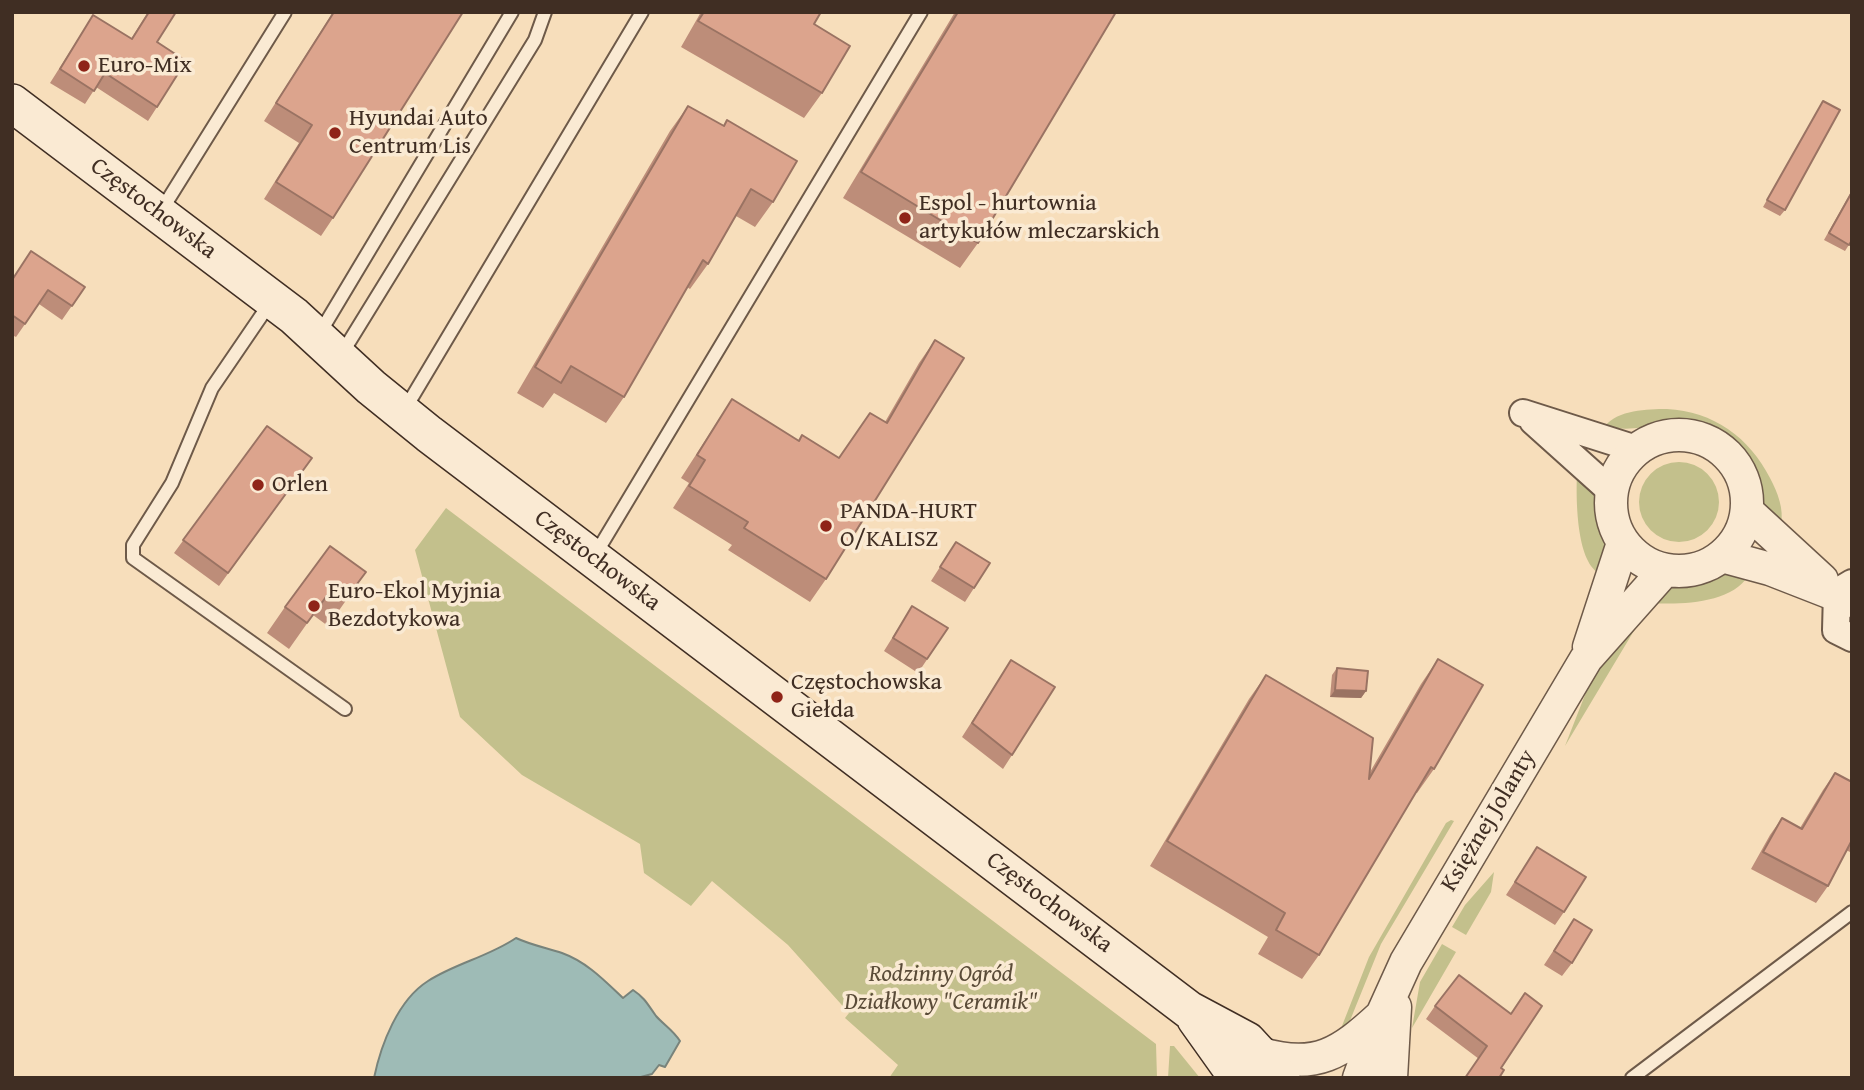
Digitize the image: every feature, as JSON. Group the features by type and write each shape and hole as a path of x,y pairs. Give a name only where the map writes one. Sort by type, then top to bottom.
{"main road":[{"name":"Częstochowska","path":"12,103 272,300 403,413 593,558 1189,1010 1228,1030 1261,1070"}],"street":[{"path":"1611,491 1523,413 1636,449"},
{"path":"1677,434 1706,440 1719,447 1738,469 1747,497 1746,512 1738,536 1722,556 1695,569 1665,570 1642,561 1623,543 1612,518 1611,491 1620,468 1636,449 1662,436 1677,434"},
{"path":"1746,512 1847,592"},
{"name":"Księżnej Jolanty","path":"1586,659 1623,543"},
{"path":"1722,556 1847,592"},
{"name":"Księżnej Jolanty","path":"1359,1078 1395,984 1419,938 1586,659 1665,570"},
{"path":"1847,592 1836,630 1852,638"},
{"name":"Księżnej Jolanty","path":"1391,1078 1395,984"},
{"path":"1261,1070 1312,1061 1357,1038 1382,1015"}],"lane":[{"path":"160,215 285,12"},
{"path":"328,348 512,12"},
{"path":"328,348 535,40 545,12"},
{"path":"403,413 642,12"},
{"path":"593,558 920,12"},
{"path":"272,300 212,388 172,483 133,545 133,558 345,709"},
{"path":"1632,1078 1852,912"}],"green space":[{"path":"1667,409 1700,415 1715,421 1741,439 1762,464 1773,484 1781,507 1781,525 1764,511 1746,454 1729,436 1712,425 1678,422 1624,429 1605,426 1625,414"},
{"path":"1679,462 1694,465 1707,474 1716,487 1719,502 1716,517 1707,530 1694,539 1679,542 1664,539 1651,530 1642,517 1639,502 1642,487 1651,474 1664,465"},
{"path":"1577,473 1592,489 1605,545 1605,558 1599,573 1591,566 1582,542 1577,512"},
{"name":"Rodzinny Ogród Działkowy \"Ceramik\"","path":"446,508 1156,1044 1157,1078 889,1078 898,1065 845,1018 849,1013 788,945 712,881 691,906 644,873 640,844 522,775 460,717 415,550"},
{"path":"1725,574 1748,576 1730,592 1718,597 1691,602 1652,603 1669,585"},
{"path":"1636,626 1565,746 1590,682 1602,663"},
{"path":"1454,821 1381,944 1347,1028 1340,1031 1369,957 1446,823"},
{"path":"1494,872 1491,892 1466,935 1452,927 1465,905"},
{"path":"1442,944 1456,952 1412,1028 1420,982"},
{"path":"1170,1046 1174,1046 1200,1078 1168,1078"}],"water":[{"path":"516,938 580,961 623,998 633,990 641,996 680,1041 665,1067 659,1065 652,1074 637,1078 374,1078 392,1024 417,989 450,969"}],"building":[{"path":"149,12 176,12 157,42 186,61 157,107 105,73 94,91 60,69 93,15 132,39"},
{"name":"Hyundai Auto Centrum Lis","path":"334,12 463,12 333,218 276,182 312,125 276,103"},
{"path":"704,12 821,12 814,24 850,46 822,93 698,21"},
{"path":"958,12 1116,12 978,243 861,172"},
{"path":"1823,101 1840,110 1785,210 1767,200"},
{"path":"688,106 724,126 727,120 797,161 773,202 751,189 708,264 703,260 624,397 571,366 561,383 535,367"},
{"path":"1852,192 1852,240 1849,245 1829,233"},
{"path":"31,251 85,287 72,306 48,290 25,324 12,315 12,280"},
{"path":"935,340 964,358 826,579 744,528 748,522 689,486 705,460 697,455 732,399 799,441 802,435 839,458 870,413 887,423"},
{"path":"267,426 312,458 228,573 183,540"},
{"path":"956,542 990,563 974,588 940,567"},
{"path":"330,546 366,572 345,600 331,590 307,623 285,607"},
{"path":"912,606 948,628 927,659 893,638"},
{"path":"1438,659 1483,685 1319,955 1276,930 1285,913 1167,841 1266,675 1373,738 1369,779"},
{"path":"1011,660 1055,687 1012,755 972,723"},
{"path":"1337,668 1368,671 1366,691 1335,690"},
{"path":"1835,773 1852,782 1852,840 1828,886 1763,852 1782,818 1802,829"},
{"path":"1537,847 1586,877 1564,912 1515,882"},
{"path":"1574,919 1592,930 1572,963 1554,951"},
{"path":"1459,975 1511,1014 1525,993 1542,1006 1501,1068 1504,1070 1499,1078 1465,1078 1487,1046 1435,1006"}],"place":[{"name":"Euro-Mix","path":"84,66"},
{"name":"Hyundai Auto Centrum Lis","path":"335,133"},
{"name":"Espol - hurtownia artykułów mleczarskich","path":"905,218"},
{"name":"Orlen","path":"258,485"},
{"name":"PANDA-HURT O/KALISZ","path":"826,526"},
{"name":"Euro-Ekol Myjnia Bezdotykowa","path":"314,606"},
{"name":"Częstochowska Giełda","path":"777,697"}]}
